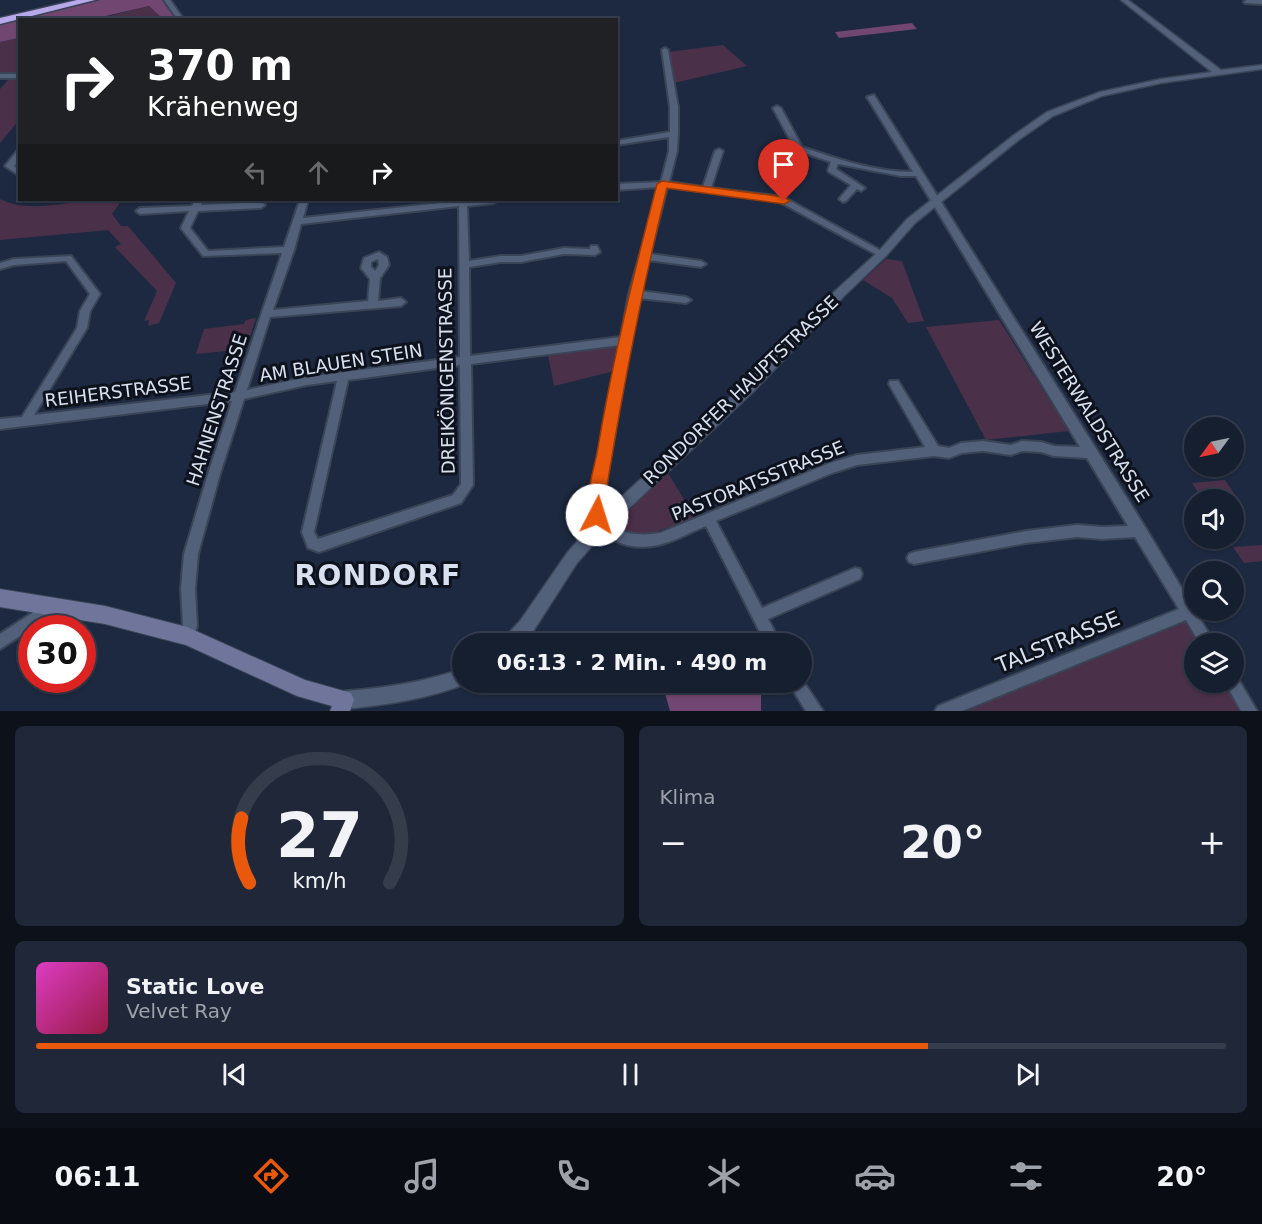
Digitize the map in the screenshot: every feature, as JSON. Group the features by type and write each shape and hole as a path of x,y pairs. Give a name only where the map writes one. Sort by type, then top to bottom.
{"highway":[{"path":"0,15 66,0"},
{"path":"0,21 90,0"}],"main road":[{"path":"0,598 54,606 187,636 342,705"}],"street":[{"path":"167,0 180,18"},
{"path":"1124,0 1219,73"},
{"path":"1246,2 1262,2"},
{"path":"602,524 597,515 596,505 610,417 627,340 634,294 662,184 673,152 674,106 665,50"},
{"name":"RONDORFER HAUPTSTRASSE","path":"520,633 572,558 602,524 749,388 839,294 882,254 911,221 1038,122 1066,106 1132,86 1262,67"},
{"path":"0,76 18,76"},
{"name":"WESTERWALDSTRASSE","path":"871,97 936,201 971,267 1091,453 1184,604"},
{"path":"777,108 799,148 835,162 901,174 918,174"},
{"path":"618,143 674,134"},
{"path":"780,199 799,148"},
{"path":"706,189 719,151"},
{"path":"18,155 9,166 12,171 18,173"},
{"path":"835,162 831,168 858,186 843,199"},
{"path":"618,187 662,184 780,199 882,254"},
{"name":"HAHNENSTRASSE","path":"187,636 190,626 188,589 191,554 239,396 304,201"},
{"path":"298,221 478,201"},
{"name":"DREIKÖNIGENSTRASSE","path":"343,377 308,532 313,544 319,546 457,499 467,485 462,202"},
{"path":"140,211 197,203 261,205"},
{"path":"197,203 185,228 206,254 289,250"},
{"path":"463,265 501,258 521,259 564,251 595,252 594,248"},
{"path":"644,256 701,264"},
{"path":"0,266 14,262 68,258 95,294 85,311 82,327 25,421"},
{"path":"373,304 375,278"},
{"path":"634,294 686,300"},
{"path":"268,314 401,302"},
{"name":"AM BLAUEN STEIN","path":"239,396 307,381 627,340"},
{"path":"894,384 934,451"},
{"name":"REIHERSTRASSE","path":"0,424 239,396"},
{"name":"PASTORATSSTRASSE","path":"602,524 632,542 645,543 709,520 830,468 881,456 934,451 949,453 961,448 983,446 1011,450 1022,446 1091,453"},
{"path":"709,520 768,633"},
{"path":"914,558 957,548 1026,537 1077,531 1102,533 1140,531"},
{"path":"759,616 855,574"},
{"path":"0,642 54,606"},
{"name":"TALSTRASSE","path":"943,711 1184,614"},
{"path":"342,705 440,686 452,681"},
{"path":"802,693 814,711"},
{"path":"1238,693 1249,711"}],"shaded area":[{"path":"100,0 162,0 175,18 162,18 149,6 97,18 25,18"},
{"path":"149,6 162,18 101,18"},
{"path":"18,20 18,38 0,42 0,24"},
{"path":"912,23 917,29 839,38 835,32"},
{"path":"18,38 18,74 0,75 0,42"},
{"path":"723,45 747,66 674,83 668,52"},
{"path":"10,78 18,78 18,121 0,143 0,89"},
{"path":"0,199 28,206 48,206 80,201 121,201 112,214 121,226 128,226 176,283 159,323 148,326 149,320 144,321 157,291 115,247 121,244 108,230 0,240"},
{"path":"886,259 902,261 924,321 908,323 892,298 863,280"},
{"path":"256,318 246,349 196,354 204,329 244,324 246,320"},
{"path":"999,320 1069,431 986,440 926,327"},
{"path":"615,346 619,349 614,371 554,386 548,355"},
{"path":"667,471 695,518 647,535 627,534 621,527 622,518"},
{"path":"1225,480 1231,489 1196,489 1192,483"},
{"path":"1262,545 1262,561 1244,563 1234,549 1244,549 1244,546"},
{"path":"1188,621 1196,633 1184,633 1184,693 1233,693 1245,711 961,711"},
{"path":"665,693 761,693 761,711 670,711"}],"district":[{"name":"RONDORF","path":"378,575"}],"route":[{"path":"597,515 596,505 610,417 627,340 634,294 662,184 784,201"}]}
